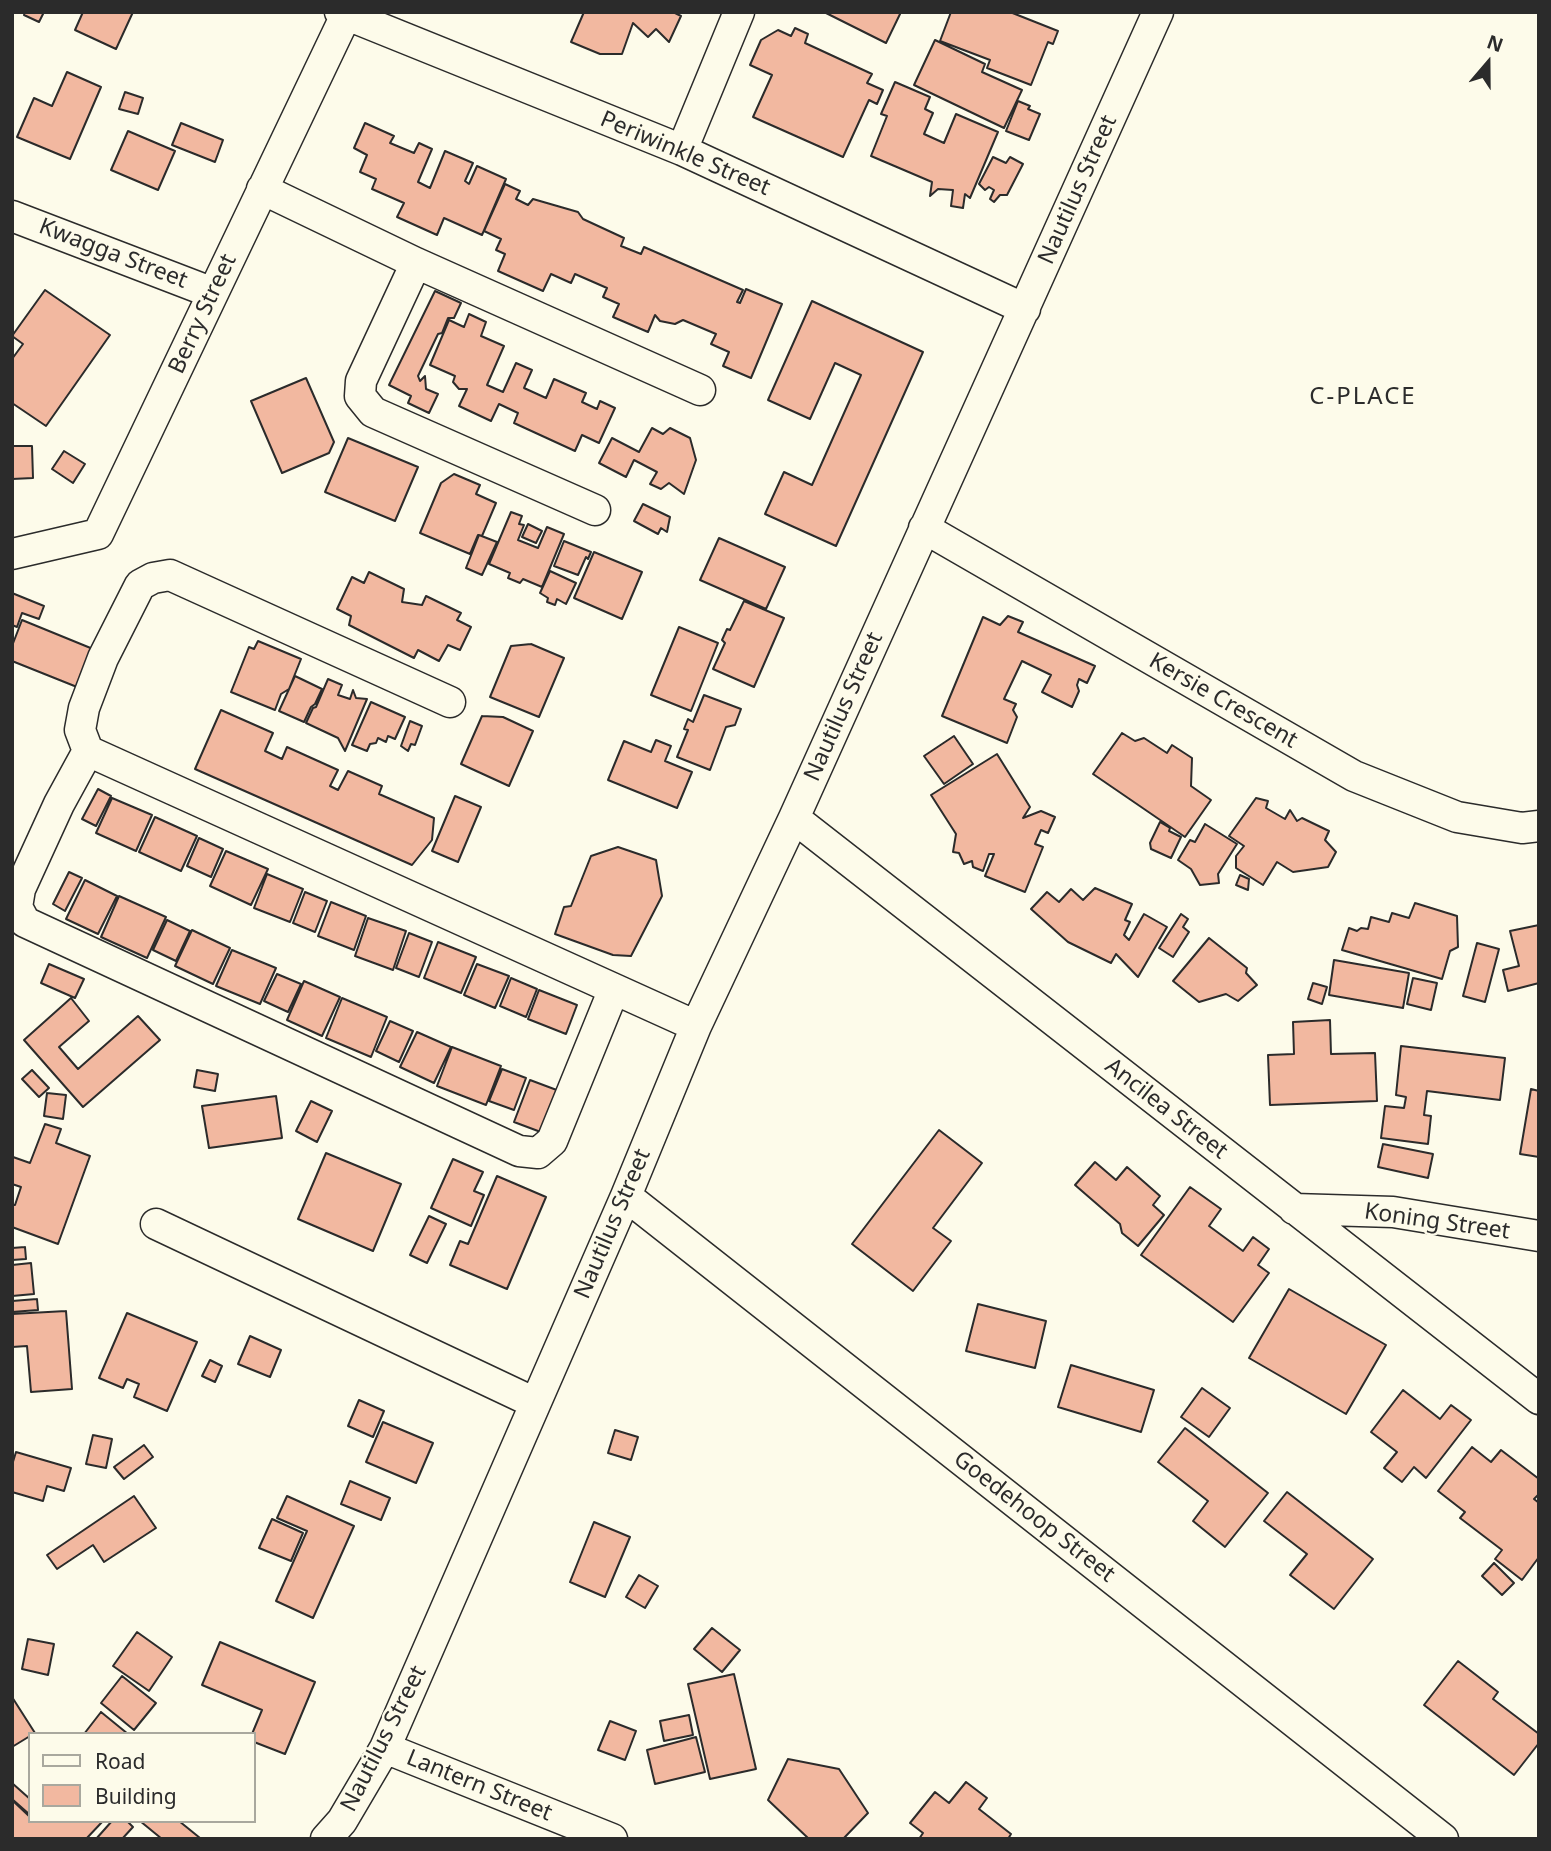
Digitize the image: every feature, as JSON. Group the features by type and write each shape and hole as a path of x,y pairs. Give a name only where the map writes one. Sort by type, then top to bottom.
{"street":[{"path":"682,150 739,12"},
{"name":"Nautilus Street","path":"326,1839 342,1821 385,1748 626,1196 696,1026 794,818 1158,12"},
{"name":"Periwinkle Street","path":"343,14 682,150 1025,309"},
{"name":"Berry Street","path":"12,554 98,534 343,14"},
{"path":"262,189 416,263 700,390"},
{"name":"Kwagga Street","path":"12,216 213,293"},
{"path":"416,263 361,381 360,396 373,412 595,510"},
{"name":"Kersie Crescent","path":"924,528 1354,776 1457,817 1522,828 1539,826"},
{"path":"450,702 170,575 153,578 140,585 103,658 84,708 80,730 88,751 696,1026"},
{"path":"88,751 59,804 20,890 17,907 25,922 519,1152 538,1153 552,1141 614,989"},
{"name":"Ancilea Street","path":"794,818 1539,1399"},
{"name":"Goedehoop Street","path":"626,1196 1443,1839"},
{"name":"Koning Street","path":"1294,1209 1393,1212 1539,1236"},
{"path":"156,1224 535,1403"},
{"name":"Lantern Street","path":"385,1748 612,1839"}],"building":[{"path":"25,12 44,12 39,22 24,15"},
{"path":"83,12 133,12 116,49 75,30"},
{"path":"584,12 673,12 681,16 669,42 656,29 648,37 633,23 622,54 600,54 571,42"},
{"path":"824,12 901,12 886,43"},
{"path":"951,12 1010,12 1058,31 1053,44 1048,42 1031,85 987,68 990,60 940,41"},
{"path":"795,28 808,34 805,43 872,74 867,83 883,90 877,104 869,100 843,157 753,117 772,75 750,65 761,40 778,30 791,36"},
{"path":"935,40 985,64 982,72 1022,90 1004,128 914,85"},
{"path":"67,72 101,87 70,159 17,137 34,98 52,106"},
{"path":"895,82 930,97 925,109 933,113 924,134 944,143 956,114 998,132 970,198 965,194 963,208 951,206 953,190 938,189 930,196 932,182 871,156 887,116 881,114"},
{"path":"125,92 143,98 138,114 119,109"},
{"path":"1018,101 1040,114 1029,140 1006,131"},
{"path":"181,123 223,140 215,162 172,145"},
{"path":"365,123 394,136 390,143 414,153 419,143 432,149 418,182 430,188 445,151 473,163 465,181 469,184 477,166 506,179 482,235 444,218 437,235 397,217 404,203 372,189 376,179 360,172 367,155 354,148"},
{"path":"128,131 175,151 158,190 111,170"},
{"path":"993,157 1006,163 1010,157 1023,164 1007,195 1000,195 994,202 990,199 994,190 989,187 985,190 979,184"},
{"path":"505,184 520,191 516,199 528,205 533,199 578,212 583,219 624,238 621,246 641,254 644,247 743,290 737,302 740,303 746,289 782,304 751,378 723,366 729,352 711,344 716,334 683,320 675,324 660,321 655,315 648,332 613,317 619,304 603,297 607,288 575,274 571,283 551,274 543,291 498,271 505,254 496,250 501,239 484,231"},
{"path":"45,290 110,335 46,426 12,403 12,359 23,344 12,336"},
{"path":"435,291 461,303 454,318 448,318 442,333 438,334 418,376 420,381 425,376 426,389 438,394 429,413 408,403 411,396 389,385"},
{"path":"812,301 923,352 836,546 765,514 784,472 812,485 861,375 835,363 810,419 768,400"},
{"path":"469,314 486,322 481,336 504,346 487,385 503,392 516,363 532,370 524,388 546,398 554,379 586,393 582,402 597,409 600,401 615,408 599,443 582,435 575,451 514,423 518,413 499,404 491,421 459,406 467,389 459,389 453,382 455,376 430,365 449,320 464,327"},
{"path":"306,378 334,442 329,453 282,473 251,401"},
{"path":"652,428 663,434 670,428 690,438 696,460 684,494 669,483 661,489 650,484 657,472 634,460 626,477 599,463 612,438 639,452"},
{"path":"348,438 418,467 395,521 325,492"},
{"path":"12,446 32,446 33,478 12,479"},
{"path":"64,451 85,464 73,483 52,469"},
{"path":"454,474 480,485 476,494 496,503 482,536 478,535 470,554 420,533 441,483"},
{"path":"643,504 670,517 667,532 661,528 658,534 634,521"},
{"path":"511,512 522,516 519,524 524,525 518,540 538,548 547,527 564,534 542,587 523,579 520,583 508,578 510,573 489,564"},
{"path":"528,524 542,531 536,543 522,537"},
{"path":"479,535 497,542 482,575 466,568"},
{"path":"719,538 785,567 766,609 700,580"},
{"path":"564,541 591,552 578,575 554,566"},
{"path":"594,552 642,572 622,619 574,598"},
{"path":"550,571 576,583 566,604 557,599 555,605 547,602 548,598 540,593"},
{"path":"369,572 404,589 402,602 422,605 426,596 461,613 457,620 471,627 460,650 448,645 439,661 418,650 414,658 349,625 351,616 337,609 352,577 364,583"},
{"path":"12,593 44,606 39,619 22,613 17,627 12,625"},
{"path":"744,601 784,618 754,687 713,669 725,643 722,640 727,629 730,630"},
{"path":"1008,616 1023,622 1018,632 1095,666 1087,683 1079,679 1079,691 1072,707 1042,692 1051,675 1022,661 1004,699 1016,704 1013,710 1017,717 1007,743 942,716 983,617 1000,625"},
{"path":"22,620 93,649 77,687 12,661 12,646"},
{"path":"679,627 718,643 691,711 651,695"},
{"path":"258,641 301,659 289,689 281,694 275,710 231,692 249,647 254,649"},
{"path":"531,644 564,658 539,717 490,697 511,646"},
{"path":"295,676 322,689 304,722 279,711"},
{"path":"328,679 342,685 338,695 350,699 353,690 356,698 367,699 345,751 338,738 306,723"},
{"path":"704,695 741,709 735,725 726,727 710,770 677,757 688,730 684,729 688,719 693,722"},
{"path":"371,702 405,717 395,739 388,736 386,742 378,738 376,743 370,744 367,751 352,745"},
{"path":"221,710 273,733 265,751 282,759 287,747 338,770 330,786 338,790 348,771 382,786 379,794 434,818 432,840 412,865 195,769"},
{"path":"482,716 503,717 533,731 509,786 461,764"},
{"path":"410,721 422,726 415,745 411,744 408,751 401,746"},
{"path":"1122,733 1135,741 1144,738 1167,753 1172,745 1192,758 1191,786 1211,800 1185,837 1093,774"},
{"path":"954,736 973,764 944,784 924,756"},
{"path":"656,740 671,746 665,761 692,772 677,808 608,780 624,741 651,752"},
{"path":"997,754 1030,807 1023,818 1041,811 1055,817 1048,833 1041,830 1035,844 1043,847 1025,892 985,876 994,854 989,854 983,871 973,867 972,861 964,864 959,853 953,852 956,834 931,795"},
{"path":"98,789 111,796 96,826 82,819"},
{"path":"455,796 481,807 458,862 432,851"},
{"path":"112,798 152,815 136,851 96,833"},
{"path":"1256,798 1268,801 1266,808 1285,819 1290,810 1297,821 1302,818 1329,831 1325,840 1336,852 1328,867 1293,872 1277,862 1263,885 1236,868 1236,856 1244,846 1229,836"},
{"path":"155,817 197,836 181,871 139,852"},
{"path":"1160,822 1181,837 1171,858 1151,849 1150,843"},
{"path":"1205,824 1237,844 1218,874 1219,883 1200,885 1191,869 1178,860 1190,840 1195,842"},
{"path":"199,838 223,849 211,877 187,866"},
{"path":"618,847 656,860 662,896 631,956 613,955 555,934 564,907 571,906 591,856"},
{"path":"226,851 268,869 251,905 210,886"},
{"path":"69,872 82,878 65,911 53,904"},
{"path":"267,874 303,889 290,922 254,908"},
{"path":"1240,875 1249,879 1248,890 1236,885"},
{"path":"85,880 117,896 98,934 66,919"},
{"path":"1095,888 1132,904 1125,920 1130,922 1124,935 1129,940 1144,914 1167,927 1138,977 1116,954 1111,963 1068,942 1031,909 1047,892 1059,902 1071,889 1083,900"},
{"path":"305,892 327,901 315,932 293,923"},
{"path":"119,896 166,917 147,958 101,937"},
{"path":"331,902 366,916 354,950 318,936"},
{"path":"1415,903 1457,916 1458,947 1450,951 1442,979 1342,950 1349,928 1357,931 1361,928 1368,929 1371,917 1389,922 1392,913 1409,918"},
{"path":"1181,914 1188,919 1183,927 1189,932 1173,957 1159,948"},
{"path":"368,918 406,931 393,970 355,956"},
{"path":"167,920 190,931 176,961 153,950"},
{"path":"1539,925 1539,983 1508,991 1503,970 1519,966 1510,931"},
{"path":"192,930 230,948 213,984 175,966"},
{"path":"409,933 432,942 419,977 396,968"},
{"path":"1209,938 1247,968 1246,973 1257,985 1238,1001 1226,994 1199,1002 1173,981"},
{"path":"438,942 476,957 461,993 424,978"},
{"path":"1477,943 1499,949 1485,1002 1463,996"},
{"path":"232,950 276,968 260,1004 216,986"},
{"path":"1334,960 1409,973 1403,1008 1329,995"},
{"path":"49,964 84,979 75,998 41,983"},
{"path":"477,964 509,976 495,1008 464,995"},
{"path":"277,974 301,984 288,1012 264,1001"},
{"path":"511,978 537,989 526,1017 500,1006"},
{"path":"1413,978 1437,983 1431,1010 1407,1004"},
{"path":"304,981 340,997 322,1036 287,1020"},
{"path":"1313,983 1327,987 1322,1004 1308,999"},
{"path":"539,990 577,1005 566,1034 528,1019"},
{"path":"71,998 89,1021 59,1047 78,1069 138,1016 160,1040 83,1107 24,1040"},
{"path":"342,998 387,1017 371,1057 326,1038"},
{"path":"1330,1020 1331,1054 1375,1053 1377,1101 1270,1105 1268,1055 1294,1054 1293,1022"},
{"path":"390,1021 413,1031 399,1062 376,1051"},
{"path":"417,1032 451,1047 434,1083 400,1067"},
{"path":"1401,1046 1505,1058 1500,1100 1427,1091 1424,1115 1431,1116 1428,1144 1381,1138 1385,1106 1404,1108 1406,1097 1396,1095"},
{"path":"452,1047 501,1066 486,1105 437,1086"},
{"path":"502,1069 526,1078 514,1110 489,1101"},
{"path":"32,1070 49,1088 39,1097 22,1079"},
{"path":"197,1070 218,1074 215,1091 194,1087"},
{"path":"530,1080 562,1092 546,1134 514,1122"},
{"path":"1531,1089 1539,1091 1539,1157 1520,1154"},
{"path":"47,1093 66,1095 63,1119 44,1116"},
{"path":"276,1096 282,1138 209,1148 202,1106"},
{"path":"311,1101 332,1111 317,1142 296,1131"},
{"path":"45,1124 61,1129 56,1143 90,1156 58,1244 12,1227 12,1205 15,1205 21,1187 12,1184 12,1160 13,1157 30,1163"},
{"path":"939,1130 982,1163 933,1228 951,1241 913,1291 852,1244"},
{"path":"1383,1144 1433,1154 1428,1178 1378,1167"},
{"path":"326,1153 401,1184 373,1251 298,1219"},
{"path":"453,1159 483,1172 474,1191 484,1195 471,1226 431,1208"},
{"path":"1095,1162 1116,1180 1127,1167 1160,1196 1153,1205 1164,1215 1138,1246 1122,1233 1120,1224 1075,1185"},
{"path":"497,1176 546,1197 507,1289 450,1265 460,1241 468,1244"},
{"path":"1190,1187 1221,1209 1209,1226 1243,1251 1253,1237 1269,1249 1258,1265 1269,1273 1233,1322 1141,1255"},
{"path":"429,1216 446,1224 427,1263 410,1255"},
{"path":"25,1247 26,1259 12,1260 12,1248"},
{"path":"31,1263 34,1294 12,1296 12,1265"},
{"path":"1289,1289 1386,1345 1346,1414 1249,1358"},
{"path":"37,1299 38,1310 12,1312 12,1301"},
{"path":"978,1304 1046,1321 1035,1368 966,1351"},
{"path":"66,1311 72,1389 31,1392 27,1346 12,1347 12,1314"},
{"path":"127,1313 197,1342 167,1411 134,1397 139,1384 127,1379 123,1388 99,1378"},
{"path":"250,1336 281,1350 270,1377 238,1364"},
{"path":"210,1360 222,1366 215,1382 202,1376"},
{"path":"1071,1365 1154,1390 1141,1432 1058,1407"},
{"path":"1202,1388 1230,1408 1209,1437 1181,1417"},
{"path":"1403,1390 1440,1419 1451,1405 1471,1420 1426,1478 1414,1467 1402,1482 1384,1468 1397,1452 1371,1432"},
{"path":"359,1400 384,1411 373,1437 348,1426"},
{"path":"383,1422 433,1443 416,1483 366,1462"},
{"path":"1185,1428 1268,1493 1225,1547 1193,1521 1208,1501 1158,1462"},
{"path":"615,1430 638,1437 631,1460 608,1453"},
{"path":"93,1435 112,1439 106,1468 86,1464"},
{"path":"144,1445 153,1457 124,1479 114,1467"},
{"path":"1472,1447 1491,1462 1501,1450 1539,1479 1539,1494 1534,1499 1539,1503 1539,1557 1522,1580 1495,1559 1502,1550 1460,1518 1465,1512 1438,1491"},
{"path":"16,1452 71,1468 64,1491 47,1486 43,1501 12,1492 12,1465"},
{"path":"350,1481 390,1498 381,1520 341,1504"},
{"path":"1287,1492 1373,1559 1334,1609 1290,1575 1307,1554 1264,1521"},
{"path":"134,1496 156,1528 104,1562 93,1545 57,1569 47,1555"},
{"path":"287,1496 354,1526 313,1618 276,1601 307,1531 277,1518"},
{"path":"272,1519 303,1533 291,1561 259,1548"},
{"path":"594,1522 630,1537 605,1597 570,1582"},
{"path":"1494,1563 1514,1583 1502,1595 1482,1576"},
{"path":"639,1575 658,1586 645,1608 626,1597"},
{"path":"712,1628 740,1650 722,1672 694,1649"},
{"path":"137,1632 172,1657 149,1691 113,1666"},
{"path":"28,1639 54,1644 48,1675 22,1669"},
{"path":"220,1642 315,1682 285,1754 256,1743 256,1732 253,1732 262,1710 202,1685"},
{"path":"1458,1661 1498,1692 1493,1699 1539,1734 1539,1743 1514,1775 1424,1705"},
{"path":"734,1674 756,1769 710,1779 688,1684"},
{"path":"122,1676 156,1703 134,1730 101,1703"},
{"path":"12,1697 34,1732 28,1732 28,1737 12,1747"},
{"path":"101,1712 126,1732 86,1732"},
{"path":"689,1715 693,1735 664,1741 660,1721"},
{"path":"610,1721 636,1731 625,1760 598,1750"},
{"path":"696,1737 705,1772 655,1784 647,1750"},
{"path":"788,1759 839,1769 868,1813 843,1839 809,1839 768,1800"},
{"path":"966,1782 987,1798 979,1809 1011,1834 1008,1839 919,1839 923,1833 910,1823 935,1792 949,1803"},
{"path":"12,1783 28,1797 28,1813 12,1799"},
{"path":"12,1800 28,1815 28,1823 101,1823 86,1839 12,1839"},
{"path":"110,1823 129,1823 133,1827 122,1839 96,1839"},
{"path":"142,1823 181,1823 200,1838 162,1839"}],"district":[{"name":"C-PLACE","path":"1363,397"}]}
